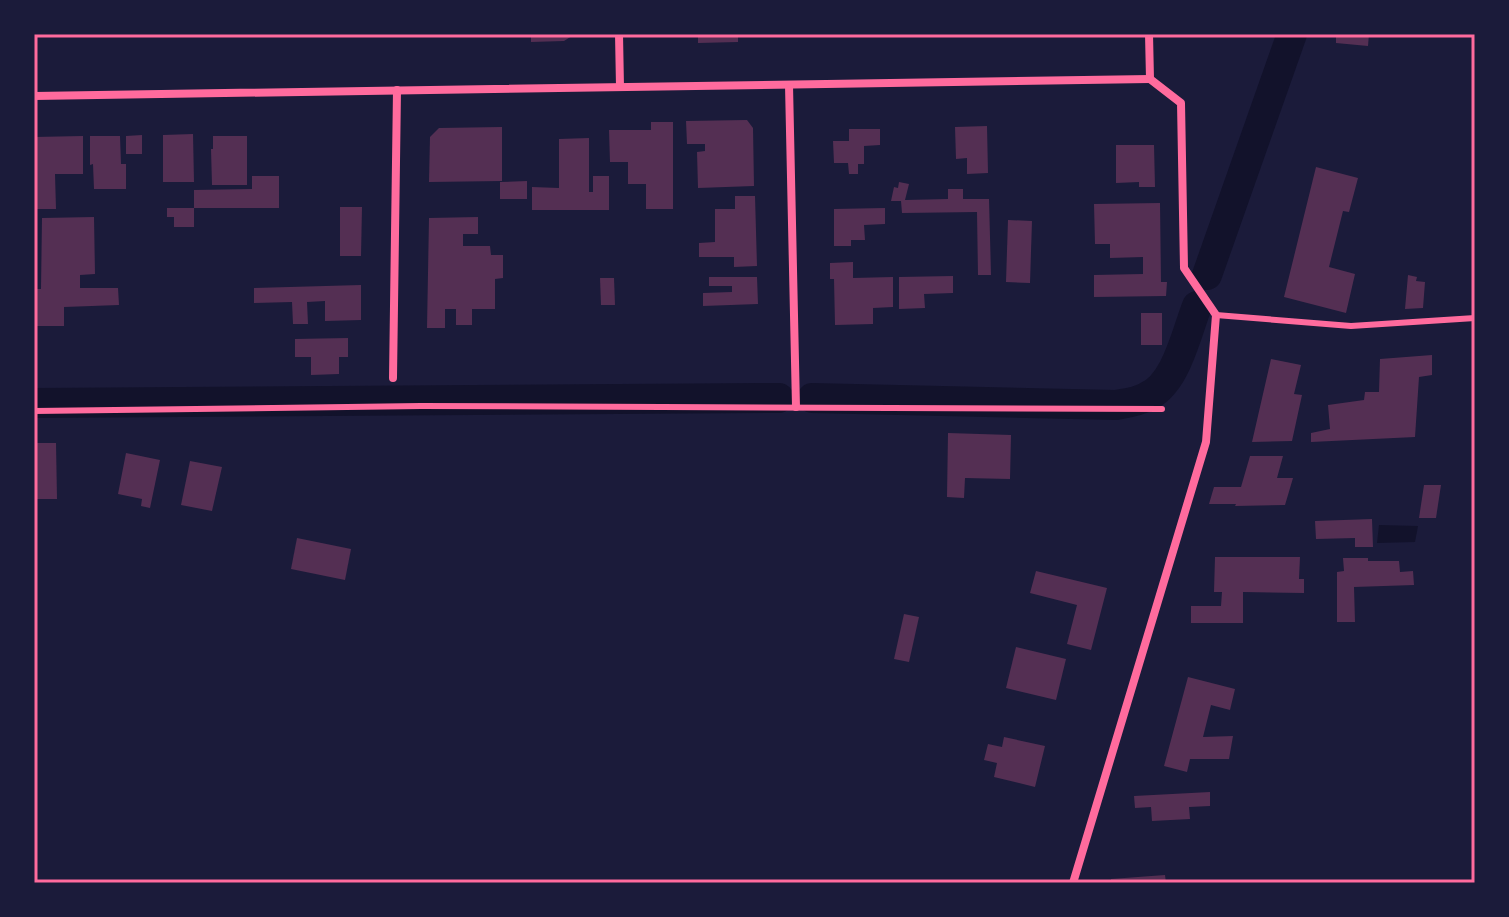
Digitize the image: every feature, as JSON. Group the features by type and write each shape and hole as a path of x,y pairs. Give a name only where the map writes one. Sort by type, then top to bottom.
{"street":[{"path":"619,34 620,87"},
{"path":"1149,34 1150,79"},
{"path":"34,96 1150,79 1181,103 1184,268 1216,315 1206,442 1073,883"},
{"path":"789,85 796,407"},
{"path":"393,378 397,90"}],"lane":[{"path":"1216,315 1351,326 1475,318"},
{"path":"34,411 421,406 1162,409"}],"shaded area":[{"path":"1379,525 1418,526 1415,542 1377,543"}],"building":[{"path":"531,34 575,34 564,41 531,42"},
{"path":"698,34 738,34 738,42 698,43"},
{"path":"1336,34 1369,34 1368,46 1336,43"},
{"path":"747,120 753,128 754,186 698,188 697,152 705,151 705,144 687,144 686,121"},
{"path":"651,122 673,122 673,209 646,209 646,184 628,184 628,162 610,162 609,130 651,130"},
{"path":"987,126 988,173 967,174 967,158 956,159 955,127"},
{"path":"502,127 502,181 429,182 430,137 439,128"},
{"path":"849,129 880,129 880,145 864,146 864,164 858,164 858,174 849,174 848,163 834,163 833,141 849,141"},
{"path":"193,134 194,182 163,182 163,135"},
{"path":"142,135 142,154 126,154 126,136"},
{"path":"83,136 83,174 55,174 56,209 34,209 34,137"},
{"path":"90,136 120,136 121,164 126,164 126,189 94,189"},
{"path":"213,136 247,136 247,185 212,185"},
{"path":"589,138 589,192 593,192 593,176 609,176 609,210 532,210 532,187 559,188 559,139"},
{"path":"1116,145 1154,145 1155,187 1139,187 1139,182 1116,183"},
{"path":"1316,167 1358,178 1349,212 1343,211 1329,267 1355,274 1346,313 1284,297"},
{"path":"252,176 279,176 279,208 194,208 194,190 252,189"},
{"path":"527,181 527,199 500,199 500,182"},
{"path":"899,182 909,184 905,200 948,199 948,189 963,189 963,199 989,199 991,275 978,275 977,212 902,213 901,201 891,201 894,187 898,188"},
{"path":"735,196 755,196 757,266 734,267 734,257 699,257 699,243 715,242 715,209 735,209"},
{"path":"1160,203 1161,282 1167,282 1166,296 1094,297 1094,275 1143,274 1143,257 1110,258 1110,244 1095,244 1094,204"},
{"path":"340,207 362,207 361,256 340,256"},
{"path":"167,208 194,208 194,227 174,227 174,217 167,217"},
{"path":"885,208 885,224 864,225 865,240 851,240 851,246 834,246 834,209"},
{"path":"94,217 95,274 80,275 80,288 118,288 119,305 64,307 64,326 36,326 35,289 41,289 42,218"},
{"path":"478,217 478,234 463,234 463,246 490,246 491,255 503,255 503,278 495,279 495,309 472,309 472,325 456,325 456,309 445,309 445,328 427,328 429,218"},
{"path":"1008,220 1032,221 1030,283 1006,282"},
{"path":"853,262 853,278 893,277 893,307 873,308 873,324 835,325 834,279 830,279 830,263"},
{"path":"1408,275 1417,277 1416,281 1425,282 1423,308 1405,309"},
{"path":"953,276 953,293 924,294 925,308 899,309 899,277"},
{"path":"709,277 757,277 758,304 703,306 703,293 732,292 732,286 709,286"},
{"path":"600,278 614,278 615,305 601,305"},
{"path":"361,285 361,320 325,321 325,301 307,302 308,324 293,324 292,302 254,303 254,288"},
{"path":"1141,313 1162,313 1162,345 1141,345"},
{"path":"348,338 348,357 339,357 339,374 311,375 311,357 295,357 295,339"},
{"path":"1432,355 1432,375 1419,377 1415,437 1311,442 1311,433 1330,429 1328,405 1364,400 1365,392 1379,392 1380,359"},
{"path":"1271,359 1301,365 1294,394 1302,395 1292,441 1252,442"},
{"path":"948,433 1011,435 1010,479 965,478 964,498 947,497"},
{"path":"34,443 56,443 57,499 34,499"},
{"path":"126,453 160,460 150,508 141,506 142,499 118,494"},
{"path":"1250,456 1283,456 1277,478 1293,478 1285,505 1209,504 1214,487 1241,487"},
{"path":"190,461 222,467 212,511 181,505"},
{"path":"1424,485 1441,485 1436,518 1419,518"},
{"path":"1372,519 1373,547 1355,547 1355,538 1316,539 1315,521"},
{"path":"297,538 351,549 345,580 291,569"},
{"path":"1215,557 1300,557 1299,579 1304,579 1304,593 1243,592 1243,623 1191,623 1191,606 1221,606 1222,592 1214,592"},
{"path":"1343,558 1399,561 1400,572 1413,571 1414,585 1354,587 1355,622 1337,622 1337,572 1344,571"},
{"path":"1036,571 1107,588 1091,650 1067,644 1077,605 1030,593"},
{"path":"904,614 919,617 909,662 894,659"},
{"path":"1016,647 1066,659 1056,700 1006,688"},
{"path":"1188,677 1235,689 1230,710 1211,705 1203,737 1233,736 1229,759 1190,759 1187,772 1164,766"},
{"path":"1004,737 1045,746 1035,787 994,777 997,763 984,760 988,744 1002,747"},
{"path":"1210,792 1210,806 1189,807 1190,819 1152,821 1151,807 1135,808 1134,796"},
{"path":"1165,875 1166,883 1111,883 1111,879"}],"waterway":[{"path":"1207,275 1292,34"},
{"path":"812,398 1116,405 1131,402 1143,399 1165,382 1179,358 1197,306"},
{"path":"34,403 779,398"}]}
